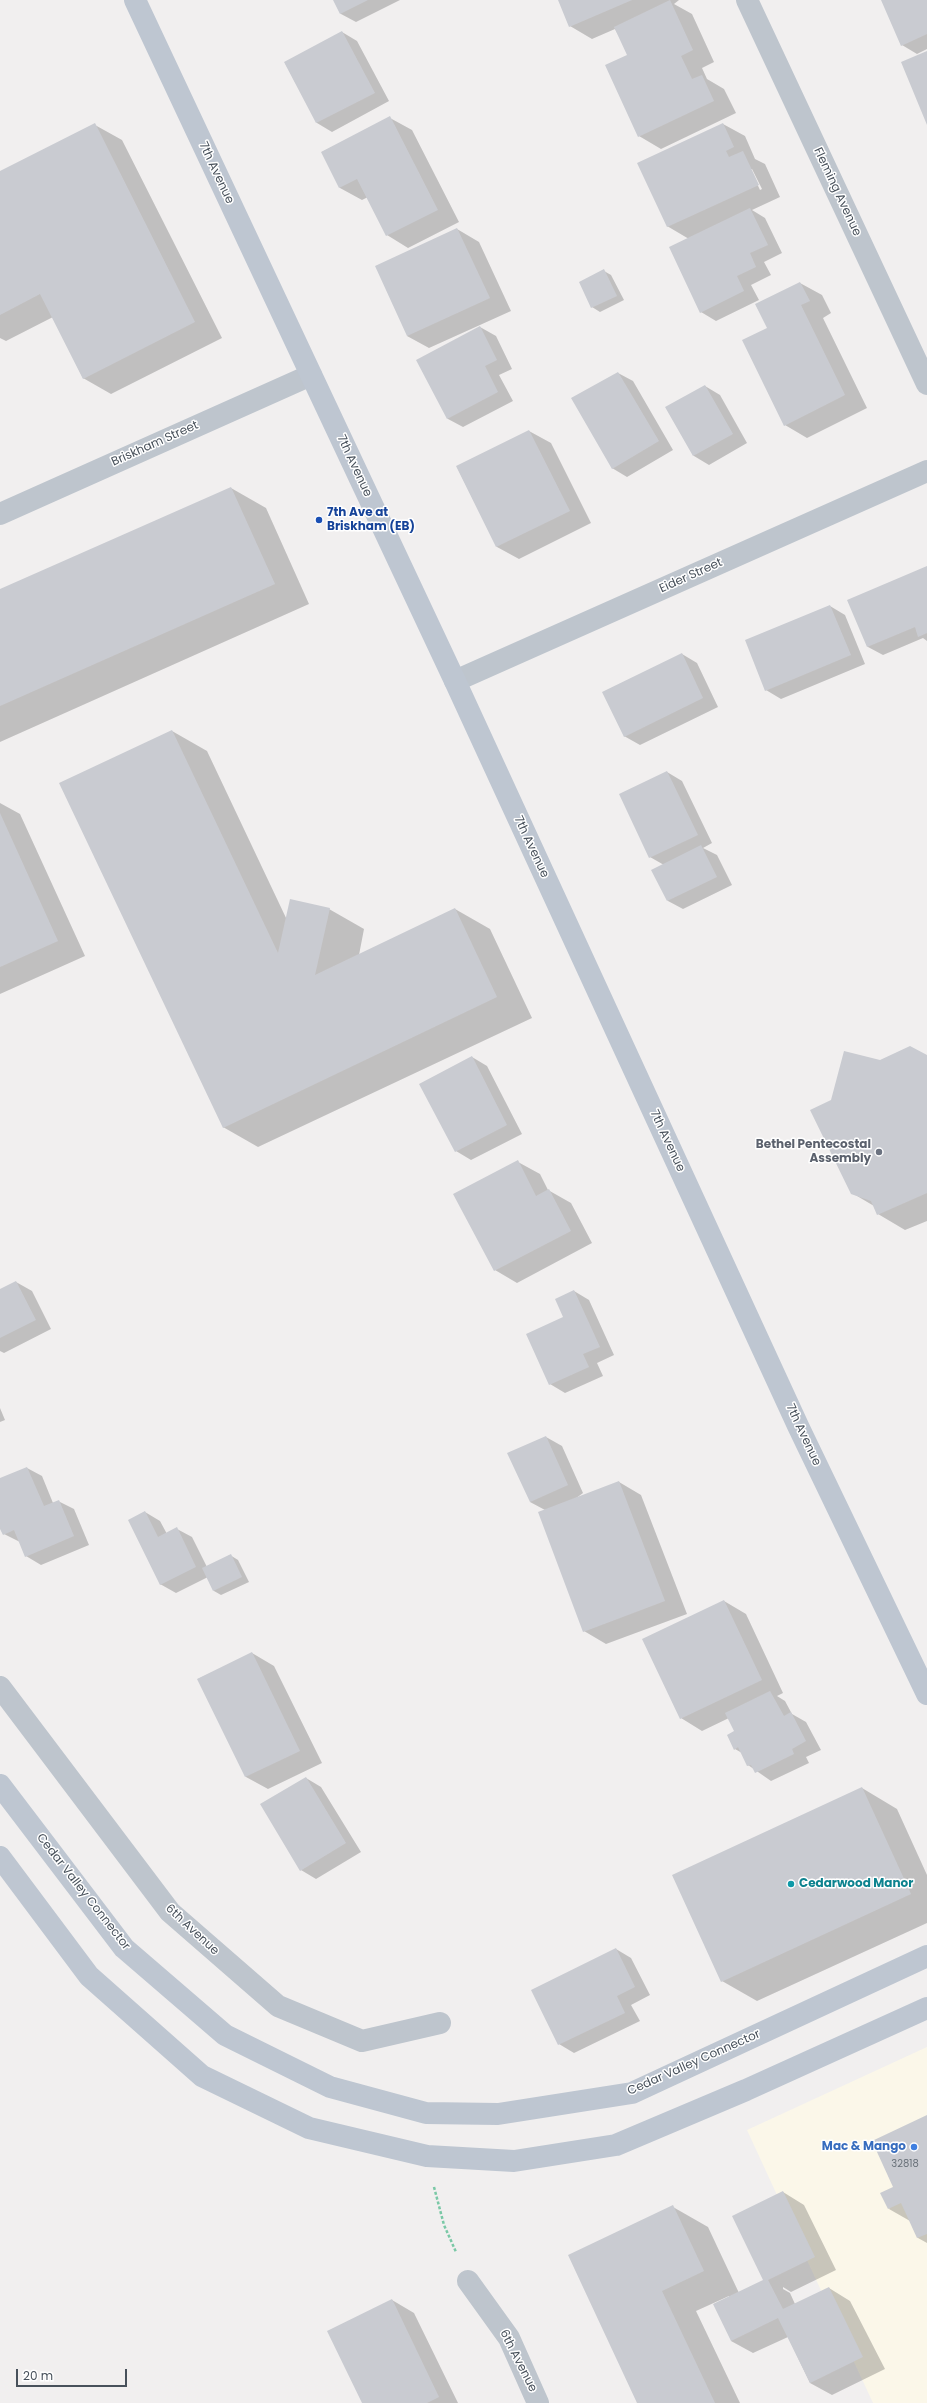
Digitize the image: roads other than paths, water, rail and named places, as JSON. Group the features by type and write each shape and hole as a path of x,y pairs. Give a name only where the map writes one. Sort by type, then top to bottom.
{"main road":[{"name":"7th Avenue","path":"135,0 455,681 799,1428 927,1694"},
{"name":"Cedar Valley Connector","path":"0,1784 124,1948 225,2035 330,2087 426,2113 498,2114 632,2093 927,1956"},
{"path":"0,1857 89,1976 202,2076 309,2128 427,2156 514,2161 616,2144 746,2090 927,2008"}],"street":[{"name":"Fleming Avenue","path":"747,0 927,384"},
{"name":"Briskham Street","path":"0,514 311,375"},
{"name":"Eider Street","path":"455,681 927,471"},
{"name":"6th Avenue","path":"0,1687 170,1912 278,2006 362,2041 440,2023"},
{"name":"6th Avenue","path":"468,2280 509,2338 538,2403"}],"place":[{"name":"7th Ave at Briskham (EB)","path":"319,520"},
{"name":"Bethel Pentecostal Assembly","path":"879,1152"},
{"name":"Cedarwood Manor","path":"791,1884"},
{"name":"Mac & Mango","path":"914,2147"}]}
